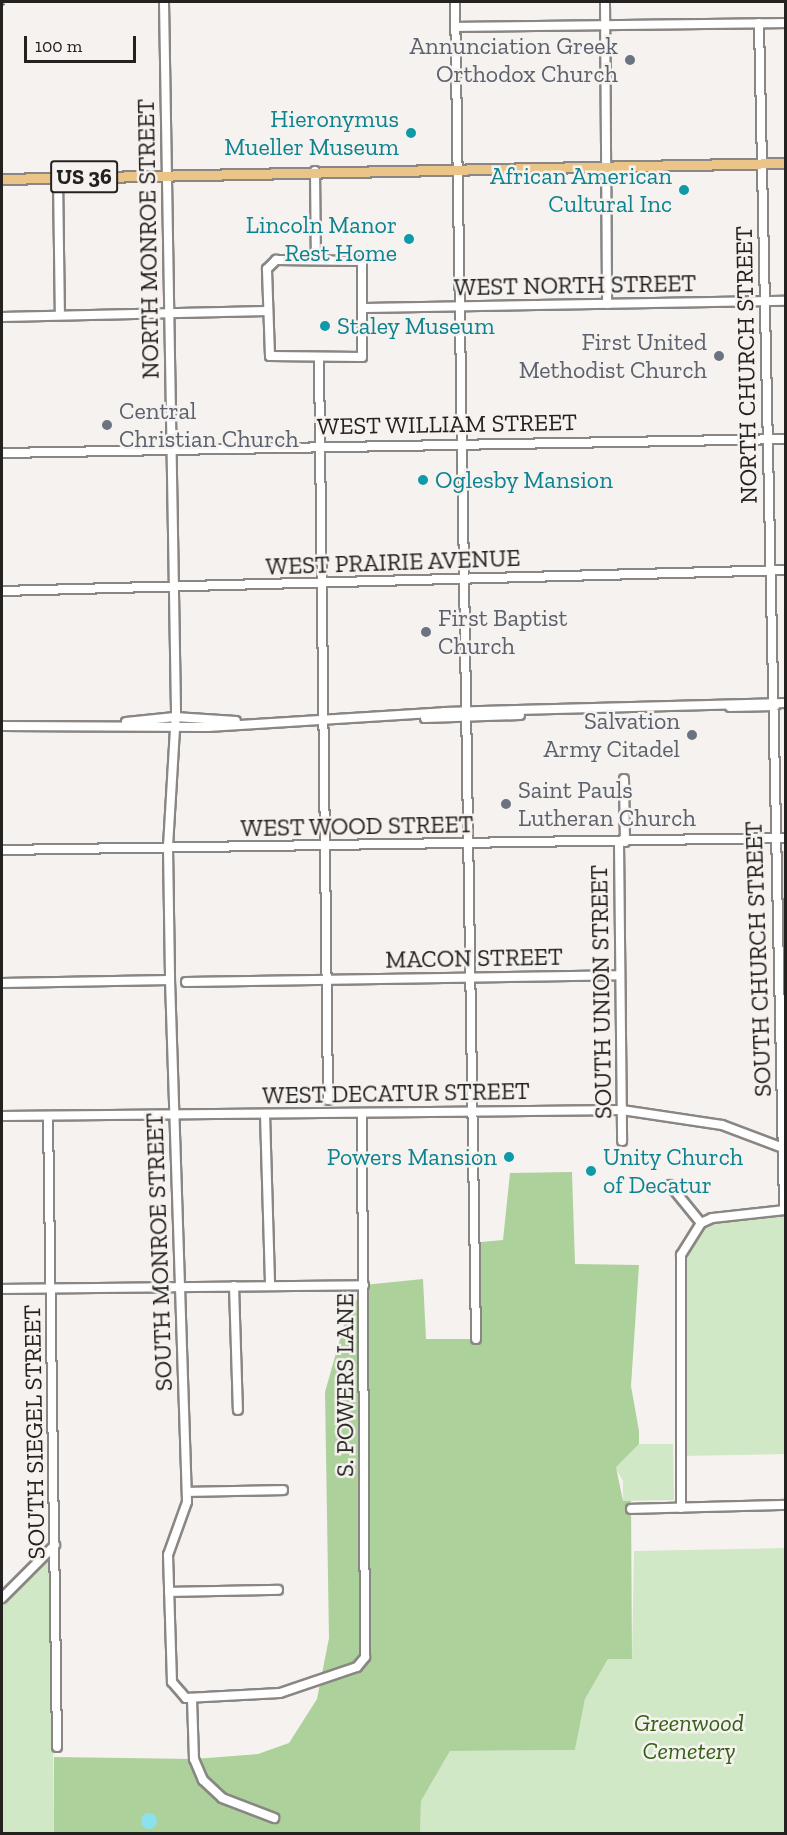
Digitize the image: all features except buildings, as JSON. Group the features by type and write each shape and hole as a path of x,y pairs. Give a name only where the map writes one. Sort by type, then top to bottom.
{"main road":[{"name":"US 36","path":"2,179 459,167 786,163"}],"street":[{"name":"NORTH MONROE STREET","path":"164,2 175,727"},
{"path":"455,2 472,844 476,1339"},
{"path":"605,2 607,304"},
{"name":"NORTH CHURCH STREET","path":"759,23 772,704"},
{"path":"455,27 786,23"},
{"path":"315,171 316,260"},
{"path":"58,178 60,315"},
{"path":"316,260 363,261 364,354 319,359 270,356 267,311 269,263 316,260"},
{"name":"WEST NORTH STREET","path":"365,308 786,301"},
{"path":"2,317 267,311"},
{"path":"319,359 326,720 328,1100"},
{"name":"WEST WILLIAM STREET","path":"2,453 463,442 786,439"},
{"name":"WEST PRAIRIE AVENUE","path":"2,591 786,570"},
{"name":"SOUTH CHURCH STREET","path":"772,704 774,838 782,943 785,1210"},
{"path":"2,726 119,724 175,727 244,722 786,704"},
{"path":"119,724 176,717 244,722"},
{"name":"SOUTH MONROE STREET","path":"175,727 168,848 170,980 178,1287 187,1512 170,1545 169,1592 172,1682 180,1695 192,1699"},
{"name":"SOUTH UNION STREET","path":"622,1140 620,975 624,779"},
{"name":"WEST WOOD STREET","path":"2,850 622,843 786,838"},
{"name":"MACON STREET","path":"186,982 620,975"},
{"path":"2,982 170,980"},
{"name":"WEST DECATUR STREET","path":"2,1116 622,1110 711,1123 784,1148"},
{"name":"S. POWERS LANE","path":"192,1699 280,1693 357,1667 365,1657 362,1113"},
{"path":"265,1114 270,1286"},
{"name":"SOUTH SIEGEL STREET","path":"48,1116 56,1544 57,1747"},
{"path":"670,1185 700,1223"},
{"path":"681,1508 679,1267 687,1242 700,1223 725,1213 785,1210"},
{"path":"2,1289 364,1285"},
{"path":"234,1286 238,1410"},
{"path":"187,1492 283,1490"},
{"path":"631,1509 786,1505"},
{"path":"2,1598 56,1544"},
{"path":"169,1592 278,1590"},
{"path":"192,1699 194,1759 203,1780 222,1798 274,1818"}],"green space":[{"path":"782,851 784,851 784,927 782,927"},
{"path":"572,1172 575,1264 639,1265 631,1386 639,1444 616,1467 623,1501 631,1501 632,1659 608,1659 585,1699 575,1750 450,1751 421,1801 420,1834 54,1833 54,1757 194,1759 258,1754 289,1743 317,1699 329,1638 325,1392 344,1325 364,1285 423,1279 426,1339 476,1339 481,1242 503,1240 510,1173"},
{"path":"785,1210 785,1454 681,1456 679,1281 687,1242 701,1223 725,1213"},
{"path":"639,1444 673,1444 674,1500 623,1501 623,1481 615,1467"},
{"path":"51,1544 54,1833 2,1834 2,1592"},
{"name":"Greenwood Cemetery","path":"785,1548 785,1833 420,1834 421,1801 450,1751 575,1750 585,1699 608,1659 632,1659 634,1551"}],"water":[{"path":"149,1813 157,1821 149,1829 141,1821"}],"place":[{"name":"Annunciation Greek Orthodox Church","path":"630,60"},
{"name":"Hieronymus Mueller Museum","path":"411,133"},
{"name":"African American Cultural Inc","path":"684,190"},
{"name":"Lincoln Manor Rest Home","path":"409,239"},
{"name":"Staley Museum","path":"325,326"},
{"name":"First United Methodist Church","path":"719,356"},
{"name":"Central Christian Church","path":"107,425"},
{"name":"Oglesby Mansion","path":"423,480"},
{"name":"First Baptist Church","path":"426,632"},
{"name":"Salvation Army Citadel","path":"692,735"},
{"name":"Saint Pauls Lutheran Church","path":"506,804"},
{"name":"Powers Mansion","path":"509,1157"},
{"name":"Unity Church of Decatur","path":"591,1171"}]}
